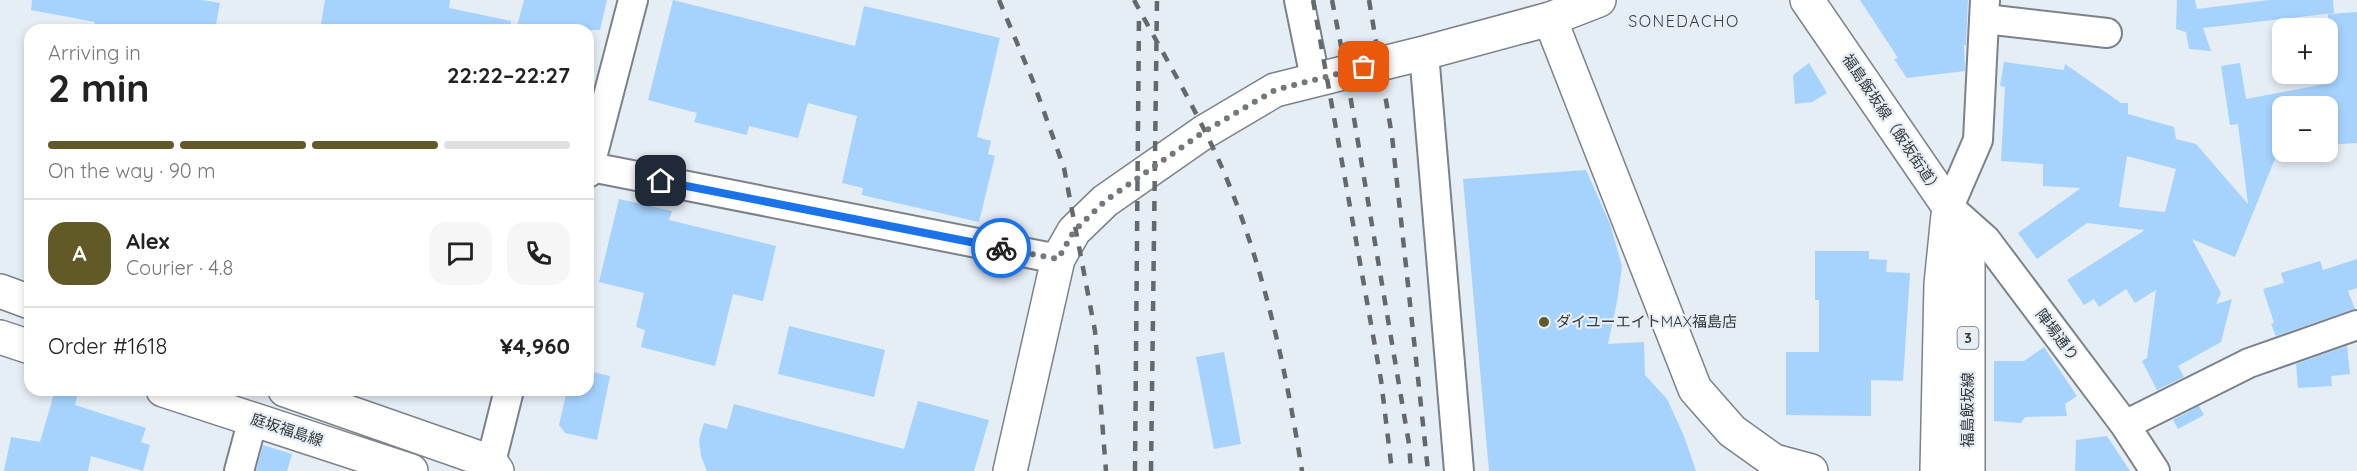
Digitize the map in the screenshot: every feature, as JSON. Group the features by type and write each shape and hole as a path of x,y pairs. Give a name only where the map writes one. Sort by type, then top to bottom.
{"street":[{"path":"594,151 633,0"},
{"path":"1299,0 1315,78"},
{"path":"1010,471 1058,259 1074,231 1105,201 1205,131 1275,90 1550,19 1599,0"},
{"name":"福島飯坂線（飯坂街道）","path":"1807,0 1949,207 1941,284 1937,471"},
{"path":"1949,207 1978,140 1985,10 2107,33"},
{"path":"1550,19 1695,389 1732,431 1774,466 1811,471"},
{"path":"1424,53 1459,471"},
{"path":"594,171 1058,259"},
{"name":"陣場通り","path":"1949,207 1986,240 2125,425 2155,471"},
{"name":"福島飯坂線","path":"1949,207 1968,260 1968,471"},
{"path":"0,291 24,300"},
{"path":"2125,425 2249,363 2357,325"},
{"path":"0,337 24,345"},
{"name":"庭坂福島線","path":"182,396 411,471"},
{"path":"301,396 490,468 508,396"},
{"path":"239,471 253,419"}],"building":[{"path":"32,0 202,0 220,3 216,24 94,24 95,22 31,10"},
{"path":"325,0 450,0 449,8 511,21 511,24 321,24"},
{"path":"524,0 607,0 600,30 594,30 594,24 518,24"},
{"path":"673,0 855,46 864,6 1000,38 977,137 991,141 988,154 995,156 979,222 862,195 863,188 842,183 857,116 808,103 798,138 749,126 747,135 694,122 697,113 648,100"},
{"path":"1860,0 1968,0 1966,45 1964,45 1965,71 1907,78 1894,59 1898,58"},
{"path":"2177,0 2195,0 2197,9 2269,0 2333,0 2334,13 2272,18 2272,20 2203,28 2211,51 2189,49 2186,32 2176,29"},
{"path":"2357,12 2357,143 2338,144 2338,96 2272,96 2274,162 2235,257 2192,239 2221,293 2216,304 2232,299 2221,342 2178,366 2184,377 2157,390 2142,361 2147,358 2156,290 2135,303 2126,289 2099,307 2094,299 2084,305 2067,280 2145,230 2087,223 2037,259 2018,233 2081,188 2043,186 2043,164 2001,161 2005,87 2000,86 2004,62 2064,70 2065,64 2121,103 2128,103 2128,114 2174,127 2176,139 2196,144 2248,204 2238,124 2230,125 2221,66 2240,63 2246,99 2325,84 2338,84 2338,18 2328,18 2328,14","holes":["2127,156 2176,169 2165,212 2119,207"]},
{"path":"1809,63 1827,93 1812,102 1795,104 1793,75"},
{"name":"ダイユーエイトMAX福島店","path":"1586,170 1610,224 1622,266 1608,344 1644,342 1645,375 1667,399 1684,436 1696,471 1489,471 1463,179"},
{"path":"619,199 672,211 669,220 776,246 763,301 733,294 715,366 641,347 645,330 636,327 644,293 599,282"},
{"path":"1815,251 1869,251 1869,259 1887,260 1886,272 1910,273 1903,381 1871,380 1871,416 1786,415 1786,352 1819,352 1819,300 1815,300"},
{"path":"2357,259 2357,288 2348,291 2355,309 2276,336 2263,289 2284,283 2281,273 2320,261 2323,270"},
{"path":"789,326 885,350 874,397 778,374"},
{"path":"2347,346 2350,374 2331,376 2332,386 2298,388 2296,364"},
{"path":"2044,347 2077,396 2065,404 2067,416 2025,417 2021,423 1994,421 1994,361 2024,361"},
{"path":"1224,352 1241,444 1214,449 1196,357"},
{"path":"594,372 610,376 597,440 565,433 559,425 566,396 594,396"},
{"path":"53,396 77,396 75,405 146,428 141,442 150,445 143,471 91,456 88,471 4,471 11,437 40,442"},
{"path":"918,401 989,420 974,471 707,471 701,456 699,440 704,423 727,429 734,404 904,449"},
{"path":"2199,406 2204,415 2178,429 2173,420"},
{"path":"2107,436 2130,471 2075,471 2076,440"},
{"path":"263,445 292,454 287,471 256,471"}],"railway":[{"path":"999,0 1033,81 1064,168 1095,331 1106,471"},
{"path":"1134,0 1186,94 1232,192 1266,294 1290,400 1302,471"},
{"path":"1151,471 1157,0"},
{"path":"1313,0 1381,380 1392,471"},
{"path":"1332,0 1409,444 1411,471"},
{"path":"1369,0 1392,136 1428,471"},
{"path":"1135,471 1139,12"}],"way so far":[{"path":"1001,248 1058,259 1074,231 1105,201 1205,131 1275,90 1364,67"}],"place":[{"name":"ダイユーエイトMAX福島店","path":"1544,322"}],"district":[{"name":"SONEDACHO","path":"1684,21"}],"route":[{"path":"661,181 1001,248"}]}
